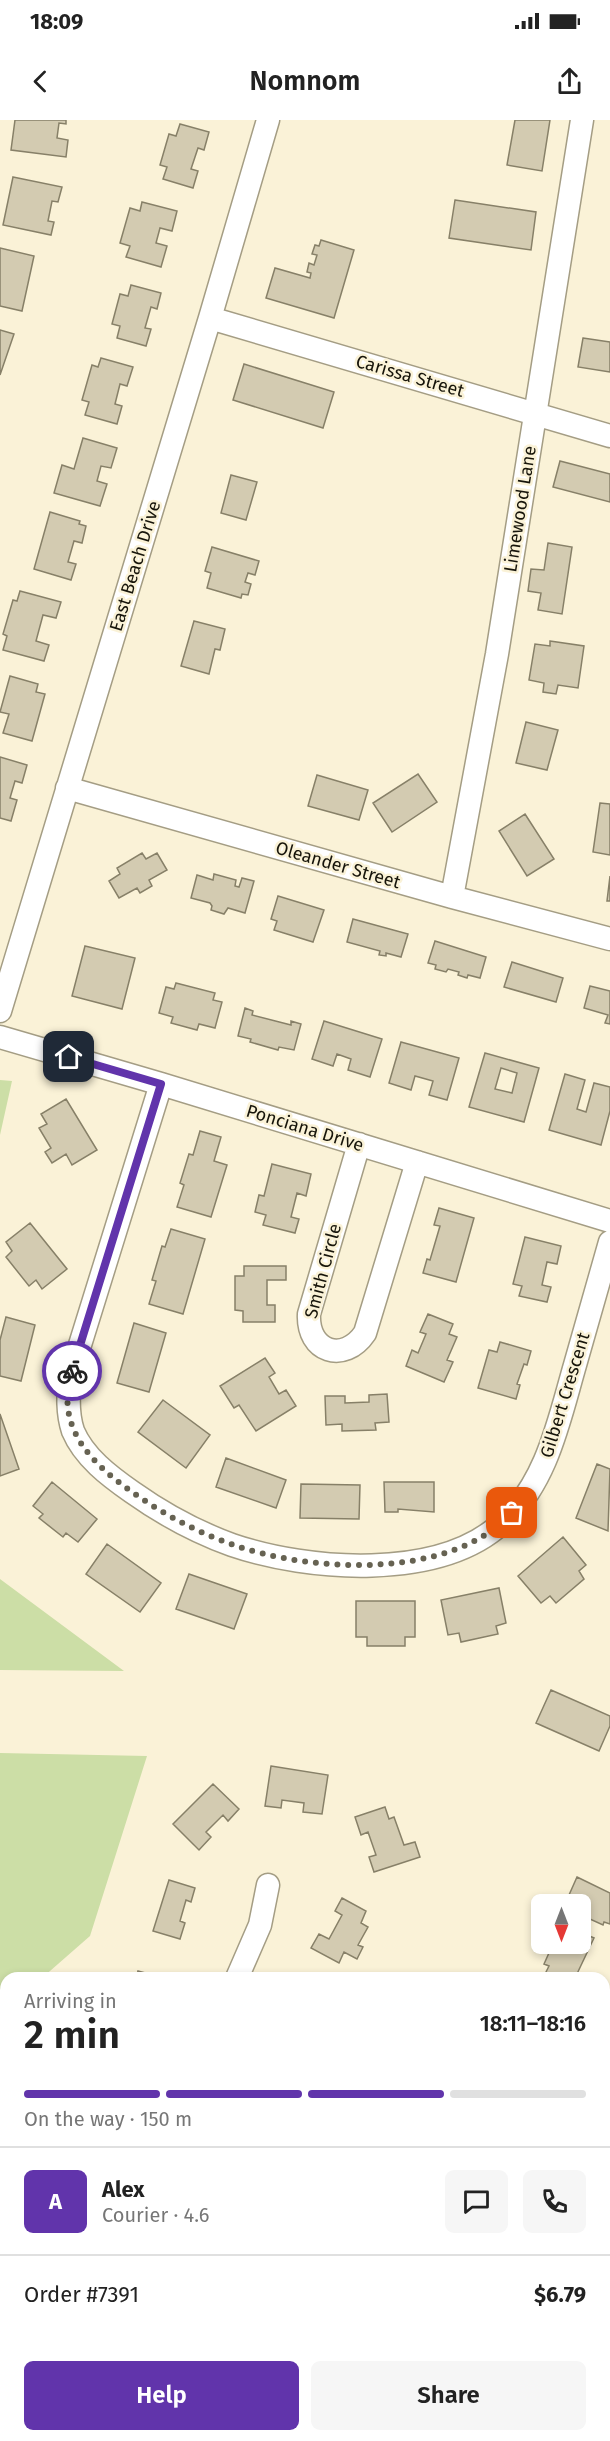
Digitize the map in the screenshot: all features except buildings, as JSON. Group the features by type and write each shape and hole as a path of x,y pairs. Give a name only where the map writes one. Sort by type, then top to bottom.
{"street":[{"name":"East Beach Drive","path":"0,1011 268,120"},
{"name":"Limewood Lane","path":"452,897 497,654 582,120"},
{"name":"Carissa Street","path":"210,318 610,436"},
{"name":"Oleander Street","path":"67,788 452,897 610,939"},
{"name":"Ponciana Drive","path":"0,1037 610,1221"},
{"name":"Gilbert Crescent","path":"161,1084 70,1377 68,1407 73,1430 84,1450 105,1472 151,1506 177,1521 233,1545 261,1553 311,1562 381,1564 408,1562 460,1550 485,1536 503,1522 520,1504 547,1460 610,1242"},
{"name":"Smith Circle","path":"359,1144 309,1314 308,1326 312,1336 320,1345 330,1350 339,1351 351,1348 359,1343 365,1333 417,1162"},
{"path":"240,1972 260,1925 268,1885"}],"green space":[{"path":"0,1080 12,1081 0,1135"},
{"path":"0,1579 124,1671 0,1670"},
{"path":"0,1753 147,1756 90,1936 49,1972 0,1972"}],"way so far":[{"path":"72,1371 68,1407 73,1430 84,1450 105,1472 151,1506 177,1521 233,1545 261,1553 311,1562 381,1564 408,1562 460,1550 485,1536 512,1513"}],"route":[{"path":"69,1057 161,1084 72,1371"}]}
